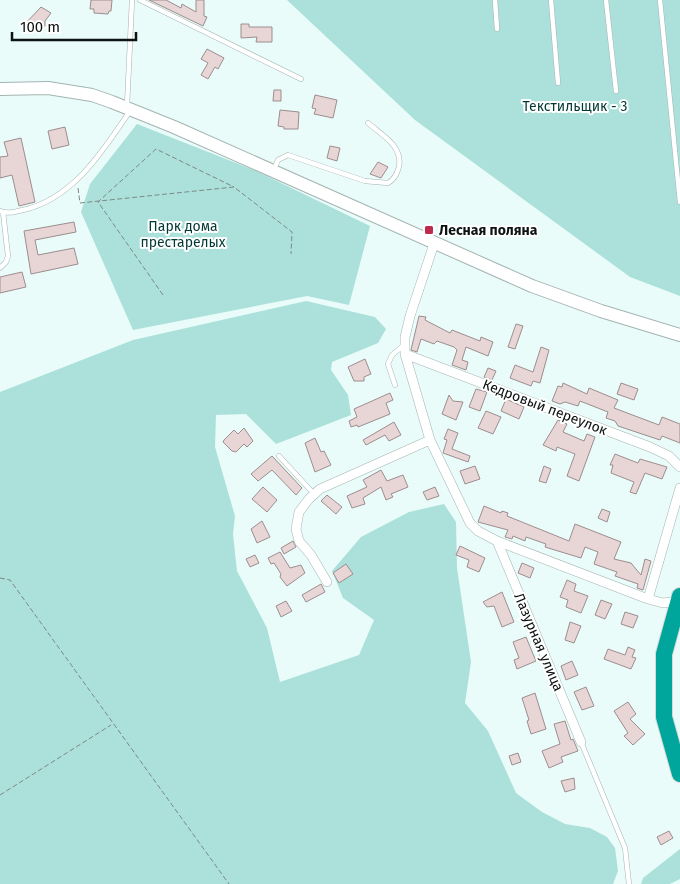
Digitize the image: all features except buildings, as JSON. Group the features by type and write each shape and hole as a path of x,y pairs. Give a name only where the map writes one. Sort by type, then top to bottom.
{"highway":[{"path":"679,599 664,654 664,717 680,774"}],"main road":[{"path":"0,89 33,87 66,90 92,96 129,109 273,170 434,244 532,286 601,311 680,335"}],"street":[{"path":"434,244 410,316 405,350 411,382 430,440 468,518 478,531 497,541 648,599 662,603 679,599"},
{"name":"Кедровый переулок","path":"405,350 650,447 669,456 680,467"},
{"path":"327,582 311,554 299,541 296,529 300,512 314,494 360,470 430,440"},
{"path":"648,599 680,488"},
{"name":"Лазурная улица","path":"497,541 581,742"}],"lane":[{"path":"0,268 8,256 2,212 42,205 76,180 100,156 129,109 132,0"},
{"path":"140,0 301,79"},
{"path":"495,0 497,29"},
{"path":"551,0 558,83"},
{"path":"606,0 616,91"},
{"path":"660,0 680,202"},
{"path":"273,170 278,160 288,155 365,181 388,183 396,176 399,155 393,144 368,123"},
{"path":"394,385 388,364 392,355 405,350"},
{"path":"279,456 314,494"},
{"path":"581,742 625,848 629,884"}],"path":[{"path":"98,202 156,149 234,187 292,232 292,254"},
{"path":"76,180 80,203 234,187"},
{"path":"98,202 163,295"},
{"path":"0,578 10,580 229,884"},
{"path":"0,795 113,724"}],"green space":[{"name":"Текстильщик - 3","path":"287,0 680,0 680,296 630,277 415,120"},
{"name":"Парк дома престарелых","path":"137,124 254,170 370,226 349,305 307,296 133,330 81,212 90,184"},
{"path":"306,301 375,317 386,329 378,343 332,362 331,370 348,395 351,415 276,444 246,414 216,415 215,447 235,516 233,534 237,571 267,628 280,682 359,655 374,620 343,598 332,571 361,537 409,512 444,504 456,522 457,568 471,662 465,703 488,731 516,793 542,812 565,824 590,828 607,837 615,848 618,871 613,884 0,884 0,392 133,340"},
{"path":"680,849 680,879 670,884 641,884 643,878"}],"place":[{"name":"Лесная поляна","path":"429,230"}]}
